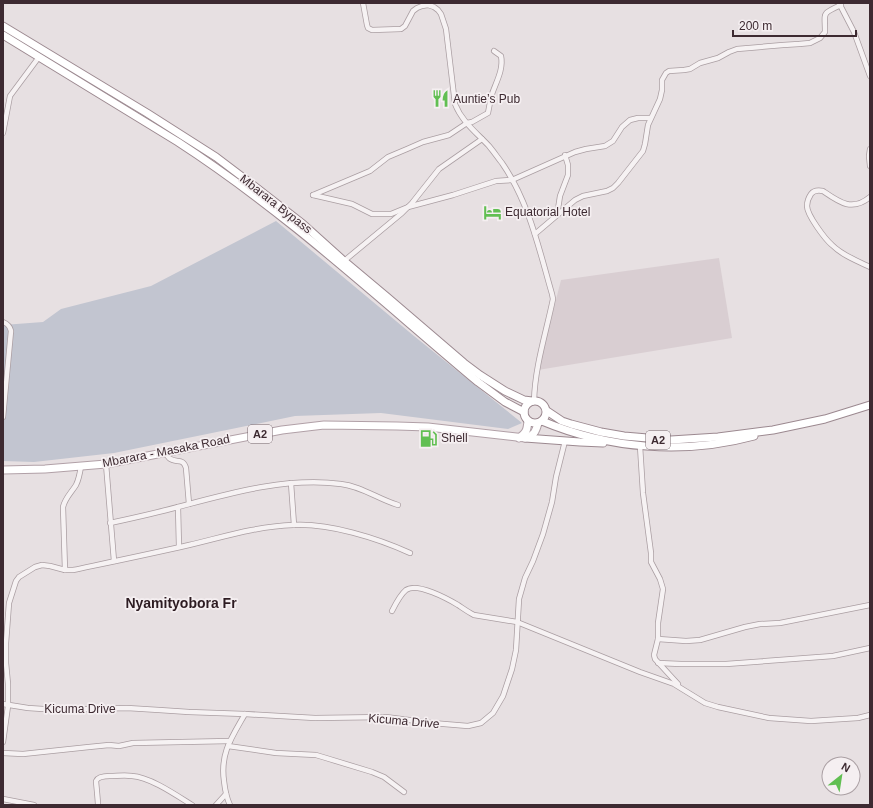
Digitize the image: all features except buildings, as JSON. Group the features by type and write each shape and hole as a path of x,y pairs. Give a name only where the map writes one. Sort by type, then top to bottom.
{"main road":[{"name":"Mbarara Bypass","path":"3,26 148,113 216,158 303,224 453,354 480,375 515,396 524,400 533,401"},
{"name":"Mbarara Bypass","path":"3,35 204,158 295,227 478,382 505,402 524,412"},
{"path":"522,438 527,429 528,421 524,412 526,405 533,401"},
{"name":"A2","path":"533,401 544,404 547,411 562,421 624,436 657,440 718,437 773,430 825,419 870,405"},
{"path":"522,438 533,435 540,422 546,417 547,411"},
{"name":"A2","path":"528,421 533,423 540,422 559,428 581,439 594,443 613,442 640,446 691,447 713,445 733,442 773,430"},
{"name":"Mbarara - Masaka Road","path":"3,470 45,469 106,464 274,431 324,425 428,427 522,438"},
{"name":"A2","path":"522,438 565,441 581,439"}],"street":[{"path":"363,3 367,25 368,28 372,30 401,29 405,26 413,11 422,6 428,5 438,10 441,14 446,29 455,104 458,111 502,163 528,212 553,299 542,343 533,401"},
{"path":"535,234 574,200 584,196 607,191 618,183 643,151 650,118 660,99 662,80 669,71 684,70 700,63 718,58 737,49 810,43 820,38 825,32 824,18 827,11 840,4 854,32 870,76"},
{"path":"494,51 502,56 502,61 488,113 472,122 467,123 449,135 407,148 388,157 370,171 313,195 352,204 372,214 391,214 408,207 496,181 512,180 574,152 605,146 609,144 630,120 650,118"},
{"path":"3,133 10,96 39,57"},
{"path":"344,261 402,213 439,169 482,139"},
{"path":"870,149 870,166"},
{"path":"550,222 558,209 560,196 568,175 566,155"},
{"path":"870,198 864,202 853,205 844,203 819,190 812,194 808,200 807,206 823,236 832,246 850,258 870,267"},
{"path":"3,322 9,325 11,331 3,417"},
{"name":"Kicuma Drive","path":"3,704 8,706 58,710 128,708 315,718 386,717 468,726 481,722 493,713 503,696 512,669 516,650 519,599 525,578 543,534 552,502 556,477 565,441"},
{"path":"640,446 643,493 651,562 663,588 658,623 658,639 654,655 658,663 681,687"},
{"path":"165,452 170,459 185,464 189,504"},
{"path":"106,464 114,561"},
{"path":"65,570 63,507 64,501 78,481 81,466"},
{"path":"110,523 225,495 291,483 309,482 341,484 360,488 398,505"},
{"path":"291,483 294,525"},
{"path":"178,507 179,547"},
{"path":"3,742 8,706 6,650 9,603 16,581 19,577 35,567 42,565 65,570 73,570 256,529 294,525 324,527 344,531 391,545 410,553"},
{"path":"392,611 406,590 420,588 438,594 457,604 468,613 517,622 640,672 674,684 681,687 704,703 769,718 811,721 858,718 870,715"},
{"path":"3,603 9,603"},
{"path":"658,639 686,641 700,640 745,627 870,605"},
{"path":"658,663 726,664 833,656 870,648"},
{"path":"230,805 226,794 222,768 224,755 245,714"},
{"path":"3,753 23,754 96,746 119,746 133,743 230,741"},
{"path":"228,746 276,753 316,755 384,777 404,792"},
{"path":"98,805 96,780 98,778 132,776 150,781 192,805"},
{"path":"216,805 226,794"},
{"path":"3,799 13,803 34,805"}],"shaded area":[{"path":"276,221 414,336 522,423 508,429 381,413 295,416 114,453 34,462 3,461 3,325 43,322 61,309 151,286"},
{"path":"719,258 732,338 538,370 561,280"}],"place":[{"name":"Auntie’s Pub","path":"440,99"},
{"name":"Equatorial Hotel","path":"492,212"},
{"name":"Shell","path":"428,438"}],"district":[{"name":"Nyamityobora Fr","path":"181,603"}]}
